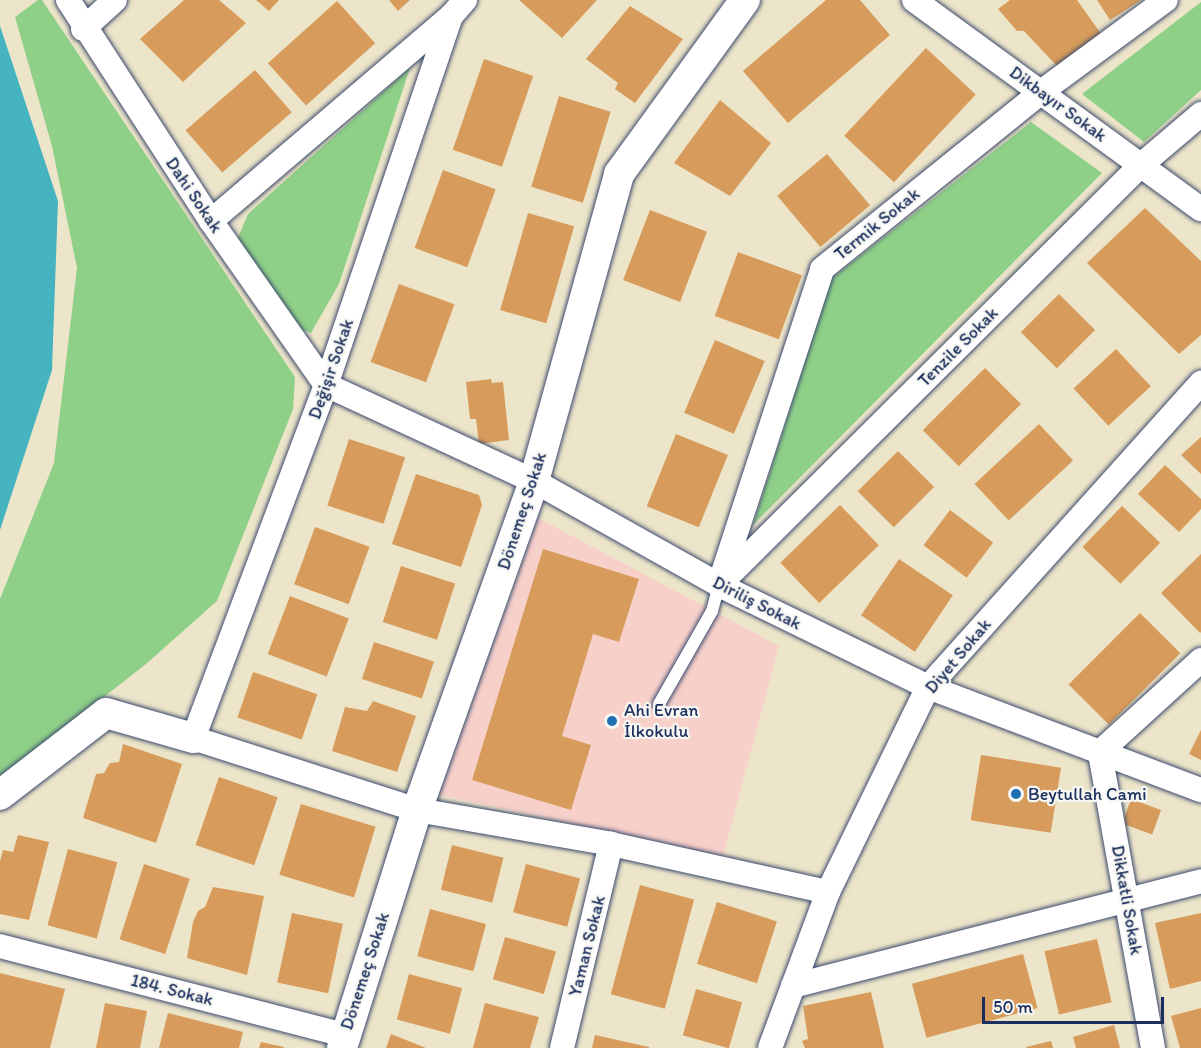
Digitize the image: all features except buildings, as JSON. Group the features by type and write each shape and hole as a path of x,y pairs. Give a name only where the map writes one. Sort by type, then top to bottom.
{"street":[{"name":"Dahi Sokak","path":"68,0 83,29 211,221 326,385"},
{"path":"83,29 114,0"},
{"name":"Dönemeç Sokak","path":"344,1041 417,810 534,481 619,174 745,0"},
{"name":"Dikbayır Sokak","path":"914,0 1201,209"},
{"name":"Termik Sokak","path":"719,585 822,269 1041,92 1166,0"},
{"path":"211,221 458,8"},
{"name":"Değişir Sokak","path":"193,738 326,385 458,8"},
{"name":"Tenzile Sokak","path":"719,585 1142,165 1201,114"},
{"name":"Diyet Sokak","path":"770,1048 828,892 928,687 1201,383"},
{"name":"Diriliş Sokak","path":"326,385 534,481 719,585 928,687 1201,790"},
{"path":"1100,752 1201,660"},
{"path":"0,795 106,713 193,738 417,810 611,844 828,892"},
{"name":"Dikkatli Sokak","path":"1100,752 1153,1048"},
{"name":"Yaman Sokak","path":"562,1048 611,844"},
{"path":"794,986 1201,881"},
{"name":"184. Sokak","path":"0,946 344,1041"}],"lane":[{"path":"659,704 712,611 719,585"}],"shaded area":[{"name":"Ahi Evran İlkokulu","path":"538,518 779,646 723,856 439,795"}],"green space":[{"path":"38,0 42,0 295,377 293,409 217,601 146,664 0,778 0,599 54,463 77,268 52,146 15,17"},
{"path":"1201,2 1201,90 1144,142 1082,94"},
{"path":"410,68 339,284 311,333 296,327 238,238 248,214"},
{"path":"1031,122 1102,173 753,525 832,278"}],"water":[{"path":"0,26 58,201 52,370 0,530"}],"place":[{"name":"Ahi Evran İlkokulu","path":"612,721"},
{"name":"Beytullah Cami","path":"1016,794"}]}
